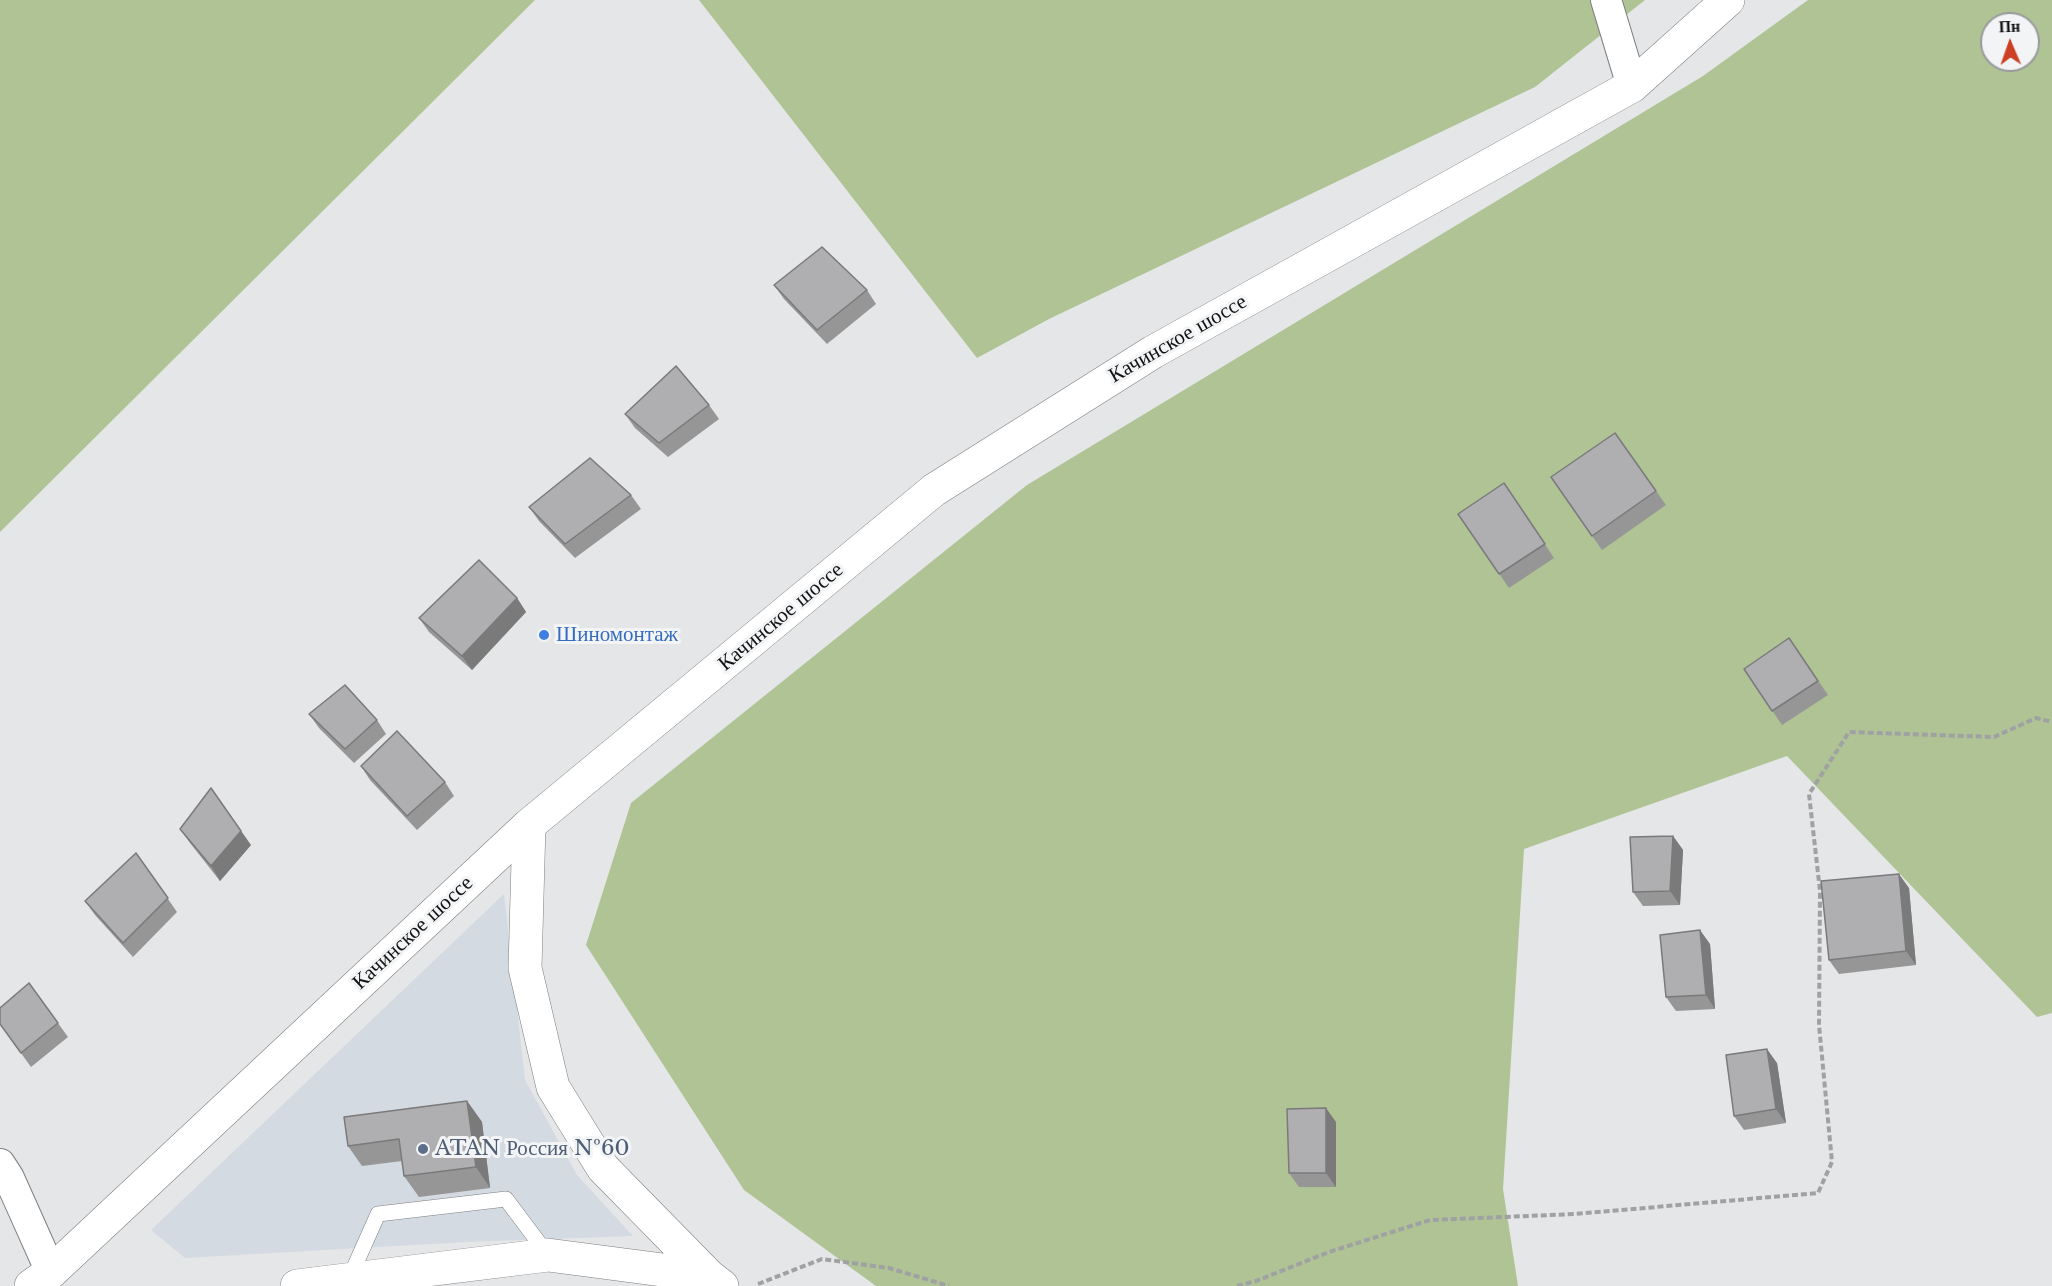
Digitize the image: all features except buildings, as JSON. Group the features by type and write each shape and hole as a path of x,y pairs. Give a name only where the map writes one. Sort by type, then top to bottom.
{"main road":[{"name":"Качинское шоссе","path":"41,1279 529,825 934,490 1153,352 1632,86 1728,0"},
{"path":"529,825 525,968 553,1087 603,1168 715,1281"},
{"path":"297,1286 548,1255 715,1281"}],"street":[{"path":"1605,0 1632,86"},
{"path":"0,1164 9,1178 41,1279"}],"lane":[{"path":"349,1280 378,1214 506,1199 548,1255"}],"path":[{"path":"1237,1286 1256,1281 1329,1252 1430,1220 1575,1214 1818,1193 1832,1162 1819,1025 1820,891 1809,794 1849,732 1994,737 2036,718 2052,722"},
{"path":"752,1286 822,1259 890,1268 949,1286"}],"shaded area":[{"path":"504,894 525,1080 577,1175 633,1236 466,1242 185,1258 151,1230"}],"green space":[{"path":"0,0 535,0 0,532"},
{"path":"699,0 1645,0 1535,87 1049,319 977,358"},
{"path":"1808,0 2052,0 2052,1013 2037,1017 1787,756 1524,849 1503,1189 1518,1286 876,1286 744,1190 586,945 631,803 1027,485 1703,76"}],"place":[{"name":"Шиномонтаж","path":"544,635"},
{"name":"ATAN Россия №60","path":"423,1149"}]}
